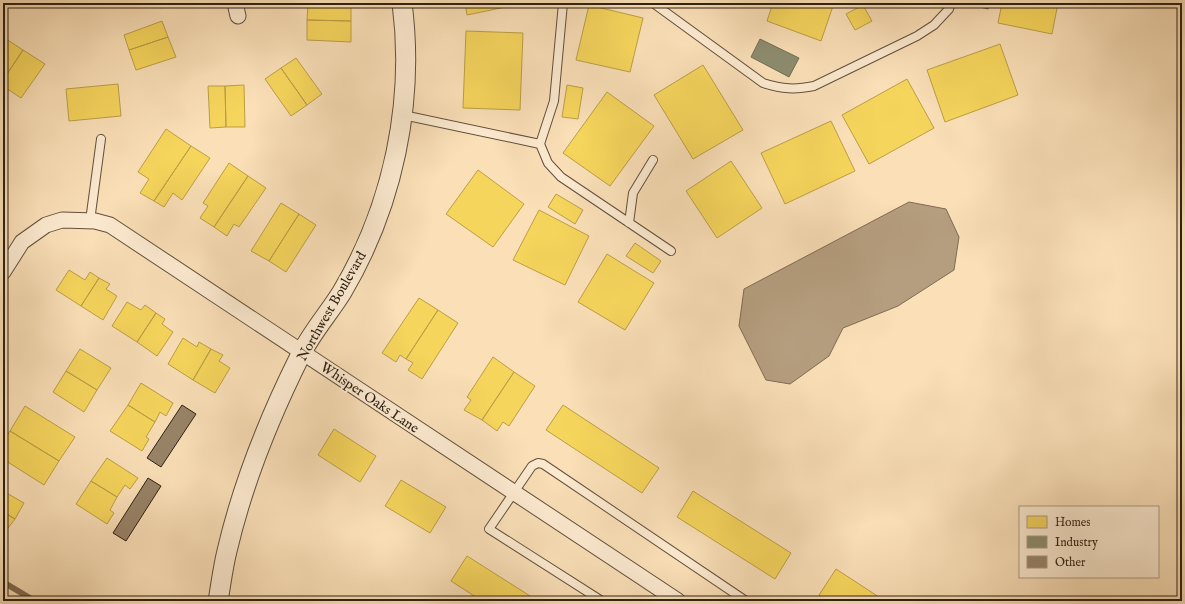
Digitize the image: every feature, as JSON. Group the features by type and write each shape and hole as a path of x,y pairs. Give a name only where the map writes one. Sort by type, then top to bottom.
{"street":[{"name":"Northwest Boulevard","path":"218,601 226,552 241,499 263,436 302,352 342,292 364,250 375,224 390,178 397,151 403,115 406,41 402,3"},
{"name":"Whisper Oaks Lane","path":"3,272 22,242 46,225 62,220 95,221 110,224 678,601"}],"lane":[{"path":"563,3 554,101 540,144 548,163 561,177 671,251"},
{"path":"653,3 763,83 778,88 799,89 814,86 917,36 934,25 949,9 951,3"},
{"path":"403,115 540,144"},
{"path":"90,221 101,139"},
{"path":"629,223 633,193 653,160"},
{"path":"602,601 489,529 532,466 538,463 543,464 736,598 746,601"}],"shaded area":[{"path":"909,202 946,209 959,237 954,270 898,306 843,328 829,356 790,384 766,380 739,326 744,289"}],"building: Homes":[{"path":"148,3 164,3 162,8"},
{"path":"465,3 525,3 467,15"},
{"path":"705,3 720,3 718,8"},
{"path":"773,3 834,3 821,41 767,21"},
{"path":"1002,3 1058,3 1052,34 998,23"},
{"path":"308,4 351,5 351,21 307,20"},
{"path":"589,5 643,18 630,72 576,60"},
{"path":"863,5 872,21 855,30 846,14"},
{"path":"307,20 351,21 351,42 307,40"},
{"path":"162,21 168,37 129,50 124,35"},
{"path":"466,31 523,33 520,110 463,108"},
{"path":"3,37 23,50 3,80"},
{"path":"168,37 176,57 136,70 129,50"},
{"path":"1000,44 1018,95 945,122 927,70"},
{"path":"23,50 45,64 21,98 3,86 3,80"},
{"path":"296,58 322,94 307,105 281,68"},
{"path":"703,65 743,130 693,159 654,95"},
{"path":"281,68 307,105 291,116 265,79"},
{"path":"907,79 934,128 869,164 842,115"},
{"path":"118,84 121,116 69,121 66,89"},
{"path":"244,85 245,127 226,127 225,86"},
{"path":"567,85 583,88 578,119 562,117"},
{"path":"208,86 225,86 226,127 210,128"},
{"path":"607,92 654,126 610,186 563,153"},
{"path":"831,121 855,171 785,204 761,153"},
{"path":"166,129 191,146 154,201 140,193 149,179 138,172"},
{"path":"191,146 210,158 182,200 173,193 164,207 154,201"},
{"path":"731,161 762,208 717,238 686,191"},
{"path":"229,163 248,176 214,227 200,218 208,206 203,203"},
{"path":"478,170 524,204 493,247 446,214"},
{"path":"248,176 266,188 239,227 234,224 227,236 214,227"},
{"path":"556,194 583,210 575,224 548,207"},
{"path":"281,203 299,214 269,261 251,251"},
{"path":"539,210 589,236 565,285 513,260"},
{"path":"299,214 316,225 286,272 269,261"},
{"path":"635,243 661,261 653,273 626,256"},
{"path":"607,254 654,283 625,330 578,302"},
{"path":"69,270 85,280 90,272 99,278 81,306 56,290"},
{"path":"99,278 110,284 106,289 117,296 103,320 81,306"},
{"path":"419,298 438,310 406,359 400,355 396,362 382,353"},
{"path":"127,302 141,310 145,305 156,313 137,342 112,326"},
{"path":"438,310 458,323 422,379 408,370 413,363 406,359"},
{"path":"156,313 165,319 162,324 173,332 157,356 137,342"},
{"path":"183,338 197,347 199,342 211,349 193,380 168,364"},
{"path":"80,349 111,368 97,390 66,371"},
{"path":"211,349 223,355 219,361 230,368 215,393 193,380"},
{"path":"493,357 514,372 482,420 464,410 471,400 467,397"},
{"path":"66,371 97,390 84,412 53,392"},
{"path":"514,372 535,386 509,426 503,422 497,431 482,420"},
{"path":"141,383 173,403 166,416 160,412 155,422 128,405"},
{"path":"128,405 155,422 146,437 149,439 142,451 110,431"},
{"path":"563,405 659,468 642,493 546,430"},
{"path":"25,406 75,437 59,461 10,431"},
{"path":"334,429 376,456 360,482 318,455"},
{"path":"10,431 59,461 44,485 3,459 3,443"},
{"path":"107,458 138,478 130,489 125,485 117,497 91,481"},
{"path":"401,480 446,507 430,533 385,506"},
{"path":"91,481 117,497 110,510 114,513 107,524 76,504"},
{"path":"3,491 24,503 15,519 3,512"},
{"path":"693,491 791,553 775,579 677,517"},
{"path":"3,512 15,519 5,532 3,531"},
{"path":"467,556 538,601 482,601 451,581"},
{"path":"836,569 885,601 827,601 819,595"}],"building: Industry":[{"path":"968,3 990,3 988,9"},
{"path":"760,39 799,58 789,77 751,57"}],"building: Other":[{"path":"182,405 196,414 161,467 147,458"},
{"path":"148,478 161,486 126,541 113,533"}],"waterway":[{"path":"3,582 35,601"}]}
